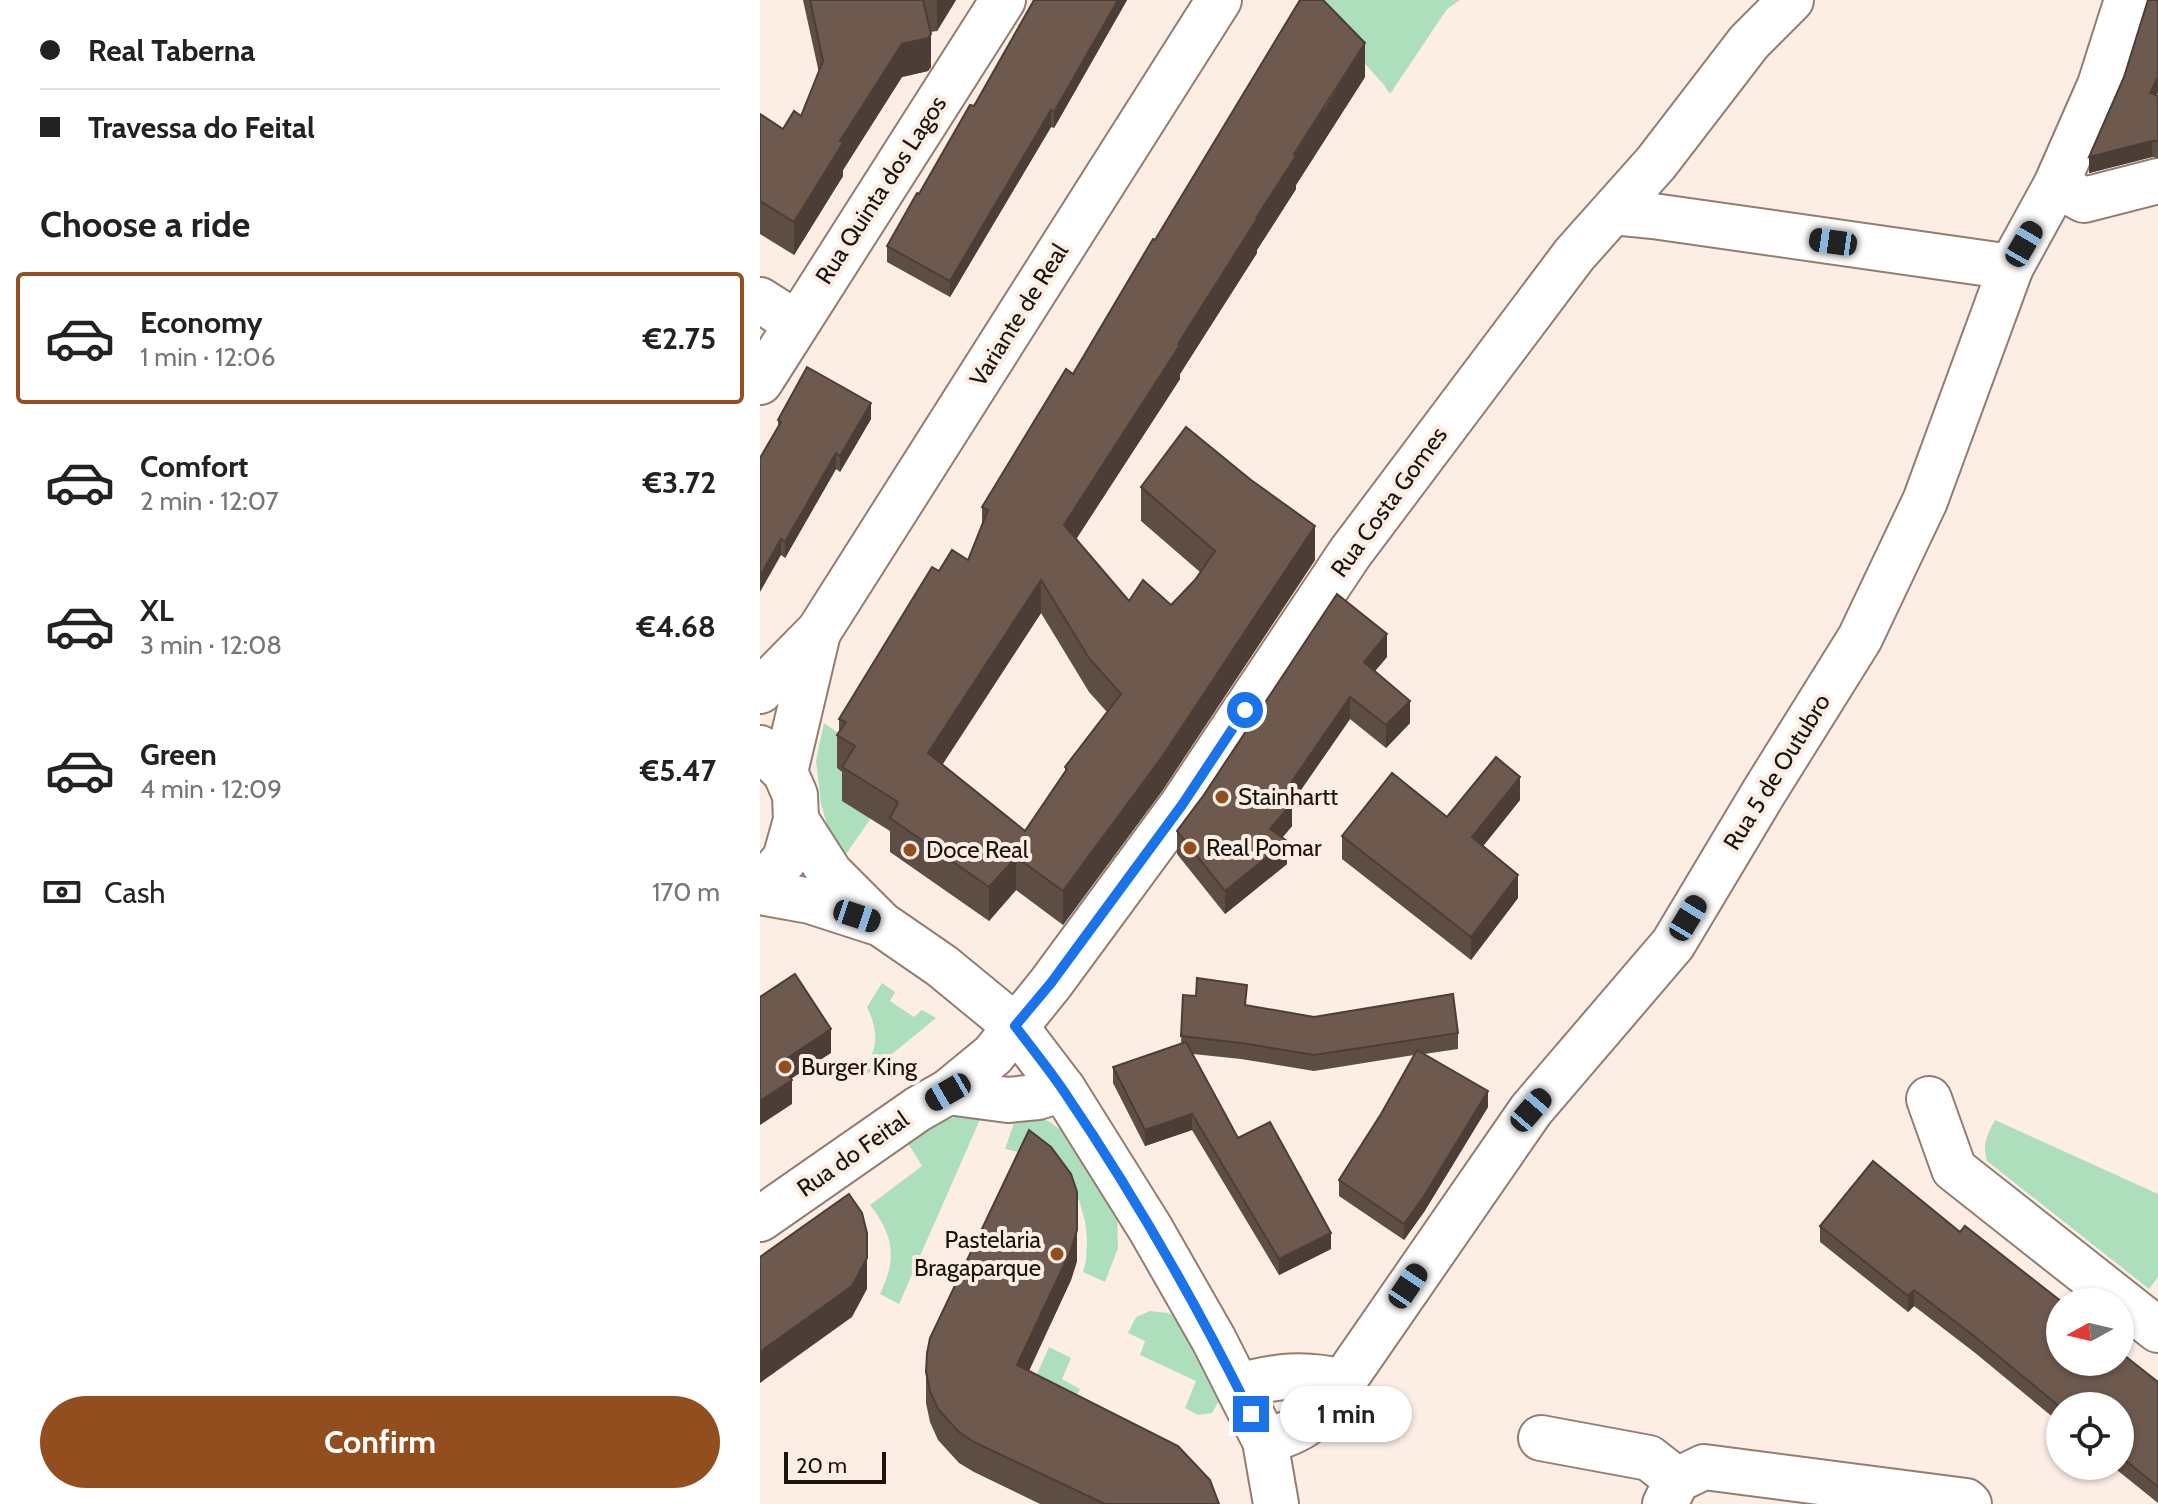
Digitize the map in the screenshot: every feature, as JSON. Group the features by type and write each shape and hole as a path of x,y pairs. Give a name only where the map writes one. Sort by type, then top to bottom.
{"street":[{"name":"Rua Quinta dos Lagos","path":"760,382 778,311 1003,0"},
{"name":"Variante de Real","path":"760,691 819,631 1219,0"},
{"name":"Rua Costa Gomes","path":"1015,1026 1051,983 1182,805 1350,553 1574,255 1656,163 1749,42 1791,0"},
{"name":"Rua 5 de Outubro","path":"1265,1441 1290,1434 1313,1420 1343,1382 1531,1110 1673,944 1860,638 1925,501 2011,267 2056,185 2100,85 2127,0"},
{"path":"2056,185 2084,200 2158,181"},
{"path":"1613,212 2011,267"},
{"name":"Variante de Real","path":"772,760 819,631"},
{"path":"772,760 795,795 796,820 785,859 760,889 881,924"},
{"path":"796,820 830,873 881,924 942,966 1015,1026 1063,1089 1150,1228 1238,1386 1265,1441 1276,1504"},
{"name":"Rua do Feital","path":"760,1219 918,1109 948,1092 993,1055 1015,1026"},
{"path":"948,1092 1008,1100 1038,1097 1063,1089"},
{"path":"1929,1099 1954,1169 2158,1330"},
{"path":"1238,1386 1290,1375 1319,1376 1343,1382"},
{"path":"1541,1438 1649,1458 1671,1492 1704,1467 1966,1501 1969,1504"}],"green space":[{"path":"1308,0 1460,0 1447,9 1390,94"},
{"path":"824,723 848,740 855,779 871,818 844,857 829,831 821,804 816,761"},
{"path":"882,983 895,992 890,1001 914,1017 922,1010 936,1018 860,1080 875,1044 872,1018 867,1007"},
{"path":"1019,1108 1050,1122 1078,1143 1117,1212 1118,1248 1105,1282 1083,1272 1087,1240 1085,1221 1079,1200 1067,1181 1029,1154 1005,1149"},
{"path":"955,1117 981,1117 899,1304 880,1294 889,1270 890,1248 884,1227 870,1205 922,1166 906,1140"},
{"path":"1995,1120 2158,1194 2158,1277 2149,1289 1987,1161 1986,1140"},
{"path":"1150,1311 1168,1313 1182,1320 1220,1399 1212,1413 1198,1415 1185,1408 1196,1381 1140,1355 1145,1341 1128,1333 1136,1317"},
{"path":"1049,1347 1071,1358 1062,1379 1080,1389 1069,1413 1028,1394"}],"building":[{"path":"810,0 923,0 931,34 928,38 902,44 840,141 843,143 794,222 760,201 760,114 783,129 794,111 801,116 823,61"},
{"path":"1034,0 1118,0 1054,112 1051,110 950,281 887,246 970,105 974,106"},
{"path":"1300,0 1323,0 1365,43 1294,154 1296,156 1180,345 1064,525 1129,601 1143,580 1171,605 1195,580 1215,551 1141,487 1186,427 1251,480 1315,526 1162,757 1063,891 1016,857 989,887 890,818 898,802 842,767 855,746 837,735 846,722 839,719 932,567 939,571 952,550 968,560 988,510 982,507 1066,369 1073,374","holes":["1041,580 1089,658 1121,694 1065,767 1067,769 1025,831 928,753"]},
{"path":"2148,0 2158,0 2158,77 2150,93 2158,96 2158,141 2089,157 2124,77"},
{"path":"807,367 871,403 840,456 836,453 785,542 781,539 760,576 760,458"},
{"path":"1337,594 1387,634 1364,662 1410,701 1386,725 1350,697 1282,796 1292,803 1270,829 1287,841 1225,891 1177,831"},
{"path":"1496,757 1520,777 1472,837 1518,875 1471,937 1342,836 1392,773 1447,817"},
{"name":"Burger King","path":"795,974 831,1029 780,1063 792,1080 760,1101 760,997"},
{"path":"1197,978 1247,985 1245,1005 1314,1017 1453,994 1458,1033 1314,1055 1181,1036 1183,995 1196,996"},
{"path":"1186,1042 1238,1138 1270,1122 1331,1233 1279,1259 1192,1114 1145,1130 1113,1067"},
{"path":"1417,1050 1488,1091 1404,1224 1339,1180"},
{"path":"1029,1130 1051,1147 1071,1174 1077,1192 1077,1230 1071,1250 1017,1365 1178,1446 1210,1480 1219,1504 1105,1504 974,1442 959,1432 938,1409 926,1372 930,1338"},
{"path":"1873,1161 1960,1232 1965,1226 2046,1289 2046,1376 2134,1376 2134,1363 2158,1382 2158,1487 2134,1467 2134,1392 2046,1392 2046,1395 1914,1290 1908,1296 1820,1226"},
{"path":"849,1194 862,1213 867,1233 867,1258 852,1286 760,1352 760,1257"}],"place":[{"name":"Stainhartt","path":"1222,797"},
{"name":"Real Pomar","path":"1190,848"},
{"name":"Doce Real","path":"910,850"},
{"name":"Burger King","path":"785,1067"},
{"name":"Pastelaria Bragaparque","path":"1057,1254"}],"route":[{"path":"1245,710 1182,805 1051,983 1015,1026 1063,1089 1150,1228 1214,1340 1251,1414"}]}
